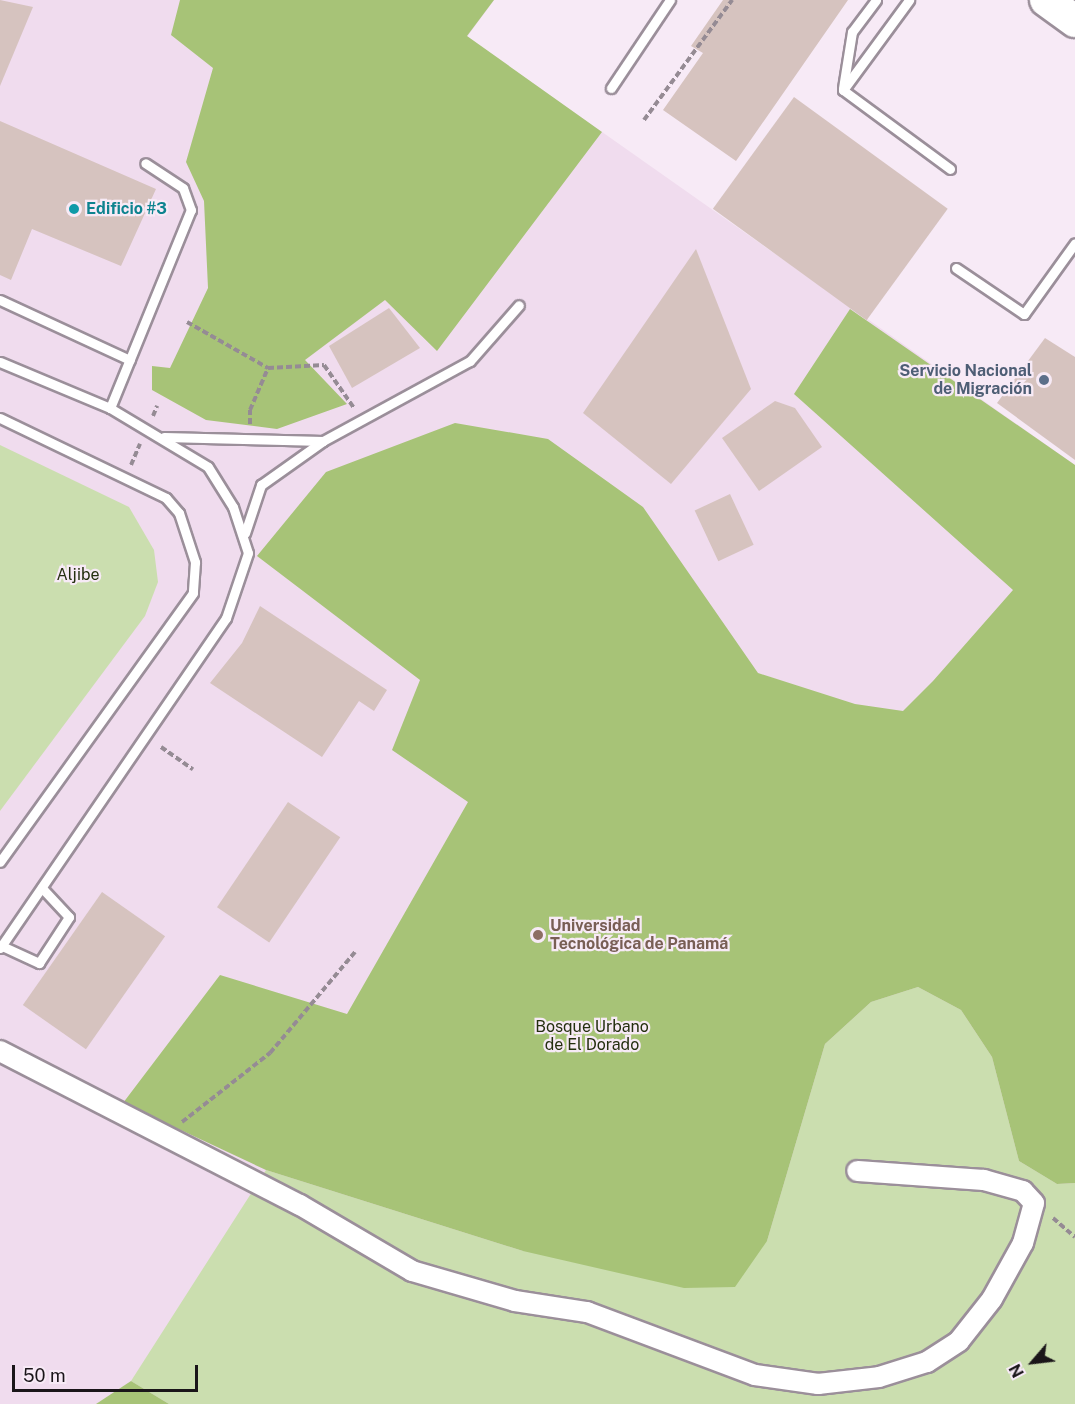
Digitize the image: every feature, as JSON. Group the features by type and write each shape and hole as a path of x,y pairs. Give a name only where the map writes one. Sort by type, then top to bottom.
{"main road":[{"path":"1046,0 1075,21"}],"street":[{"path":"0,1051 165,1136 412,1271 515,1301 586,1312 755,1375 818,1384 889,1374 927,1362 959,1341 1018,1252 1034,1203 1023,1191 984,1180 856,1171"}],"lane":[{"path":"612,88 670,0"},
{"path":"843,90 852,32 876,0"},
{"path":"843,90 909,0"},
{"path":"843,90 950,169"},
{"path":"110,408 191,210 183,188 145,163"},
{"path":"957,268 1024,314 1075,243"},
{"path":"0,300 130,360"},
{"path":"245,533 261,485 323,441 470,361 519,305"},
{"path":"0,362 110,408 163,437 208,467 245,533 248,553 226,618 1,947 39,963 69,917 42,888"},
{"path":"0,418 166,498 179,513 195,562 193,593 0,862"},
{"path":"163,437 323,441"}],"path":[{"path":"644,120 732,0"},
{"path":"187,322 268,368 324,365 354,408"},
{"path":"250,430 250,410 268,368"},
{"path":"161,747 193,769"},
{"path":"165,1136 270,1053 355,952"}],"shaded area":[{"name":"Universidad Tecnológica de Panamá","path":"0,0 494,0 467,37 1075,465 1075,1404 0,1404"}],"green space":[{"path":"180,0 494,0 467,36 602,132 437,351 385,300 305,360 347,404 277,429 206,420 152,390 152,366 170,368 208,288 204,201 186,162 213,68 171,35"},
{"name":"Bosque Urbano de El Dorado","path":"850,309 1075,465 1075,1183 1057,1184 1019,1161 992,1057 961,1010 918,987 871,1002 825,1044 767,1241 735,1287 684,1288 523,1251 266,1170 123,1103 220,975 347,1014 468,802 392,750 420,680 257,556 326,472 455,423 548,439 643,507 758,673 855,704 903,711 933,681 1013,590 794,394"},
{"name":"Aljibe","path":"0,445 129,507 154,550 158,582 145,616 0,811"},
{"path":"918,987 961,1010 992,1057 1019,1161 1057,1184 1075,1183 1075,1404 169,1404 131,1381 266,1170 523,1251 767,1241 825,1044 871,1002"},
{"path":"131,1381 169,1404 96,1404"}],"building":[{"path":"0,0 33,7 0,86"},
{"path":"723,0 848,0 736,161 663,110 703,53 691,46"},
{"path":"794,97 948,209 867,320 713,209"},
{"name":"Edificio #3","path":"0,121 156,189 121,266 32,229 11,280 0,275"},
{"path":"696,249 751,389 671,484 583,413"},
{"path":"389,308 420,348 352,388 329,346"},
{"name":"Servicio Nacional de Migración","path":"1045,338 1075,357 1075,460 997,403"},
{"path":"775,401 795,408 822,447 759,491 722,438"},
{"path":"730,494 754,545 718,561 695,510"},
{"path":"260,606 387,690 374,711 359,701 322,757 210,683 242,643"},
{"path":"288,802 340,837 269,943 217,907"},
{"path":"102,892 165,936 86,1049 23,1005"}],"place":[{"name":"Edificio #3","path":"74,209"},
{"name":"Servicio Nacional de Migración","path":"1044,380"},
{"name":"Universidad Tecnológica de Panamá","path":"538,935"}]}
